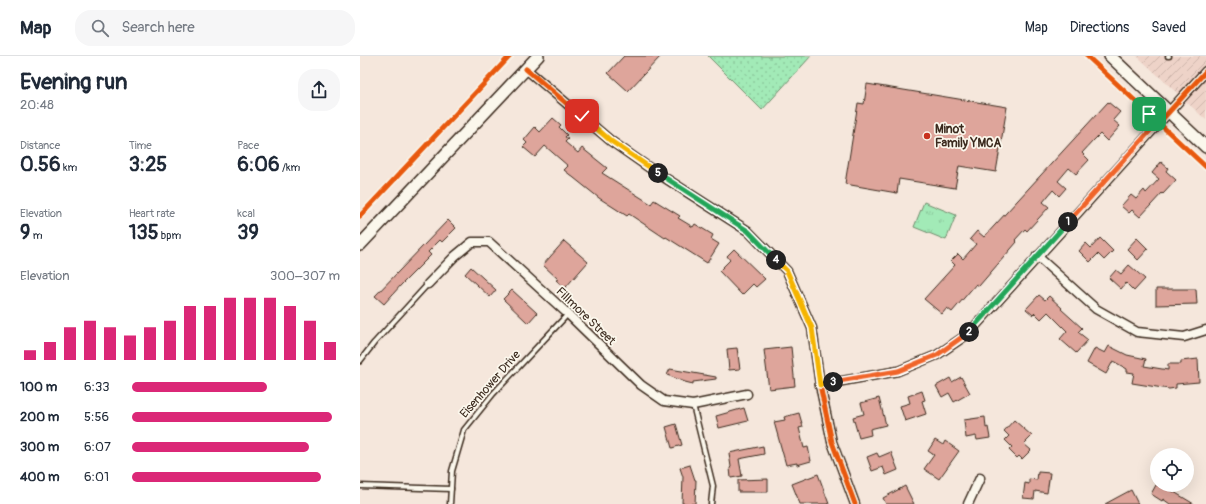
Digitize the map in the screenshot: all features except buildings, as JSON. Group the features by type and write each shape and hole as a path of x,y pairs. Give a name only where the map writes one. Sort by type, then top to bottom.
{"main road":[{"path":"360,245 538,56"},
{"path":"1110,56 1206,147"}],"street":[{"path":"526,69 617,145 650,169 748,231 787,271 812,328 820,385 832,442 855,504"},
{"path":"820,385 898,371 937,355 968,334 1206,71"},
{"name":"Fillmore Street","path":"428,284 454,256 472,242 489,242 568,314 641,385 664,401 692,405 747,394"},
{"path":"1037,256 1096,309 1137,332 1184,336 1206,330"},
{"path":"968,504 980,478"}],"lane":[{"path":"360,361 374,343 428,284"},
{"name":"Eisenhower Drive","path":"450,504 452,471 464,430 493,394 568,314"},
{"path":"692,405 712,486 711,504"},
{"path":"360,486 451,489"}],"shaded area":[{"path":"1137,56 1206,56 1206,120"}],"green space":[{"path":"708,56 811,56 762,110"},
{"path":"924,202 956,215 946,240 914,227"}],"cycle path":[{"path":"360,216 510,56"},
{"path":"1087,56 1206,167"},
{"path":"526,69 611,141 651,169 748,231 787,271 812,328 820,385 832,442 855,504"},
{"path":"820,385 898,371 937,355 968,334 1206,71"}],"place":[{"name":"Minot Family YMCA","path":"927,136"}],"route":[{"path":"582,116 611,141 650,169 748,231 787,271 812,328 820,385 898,371 937,355 968,334 1158,122 1149,114"}]}
